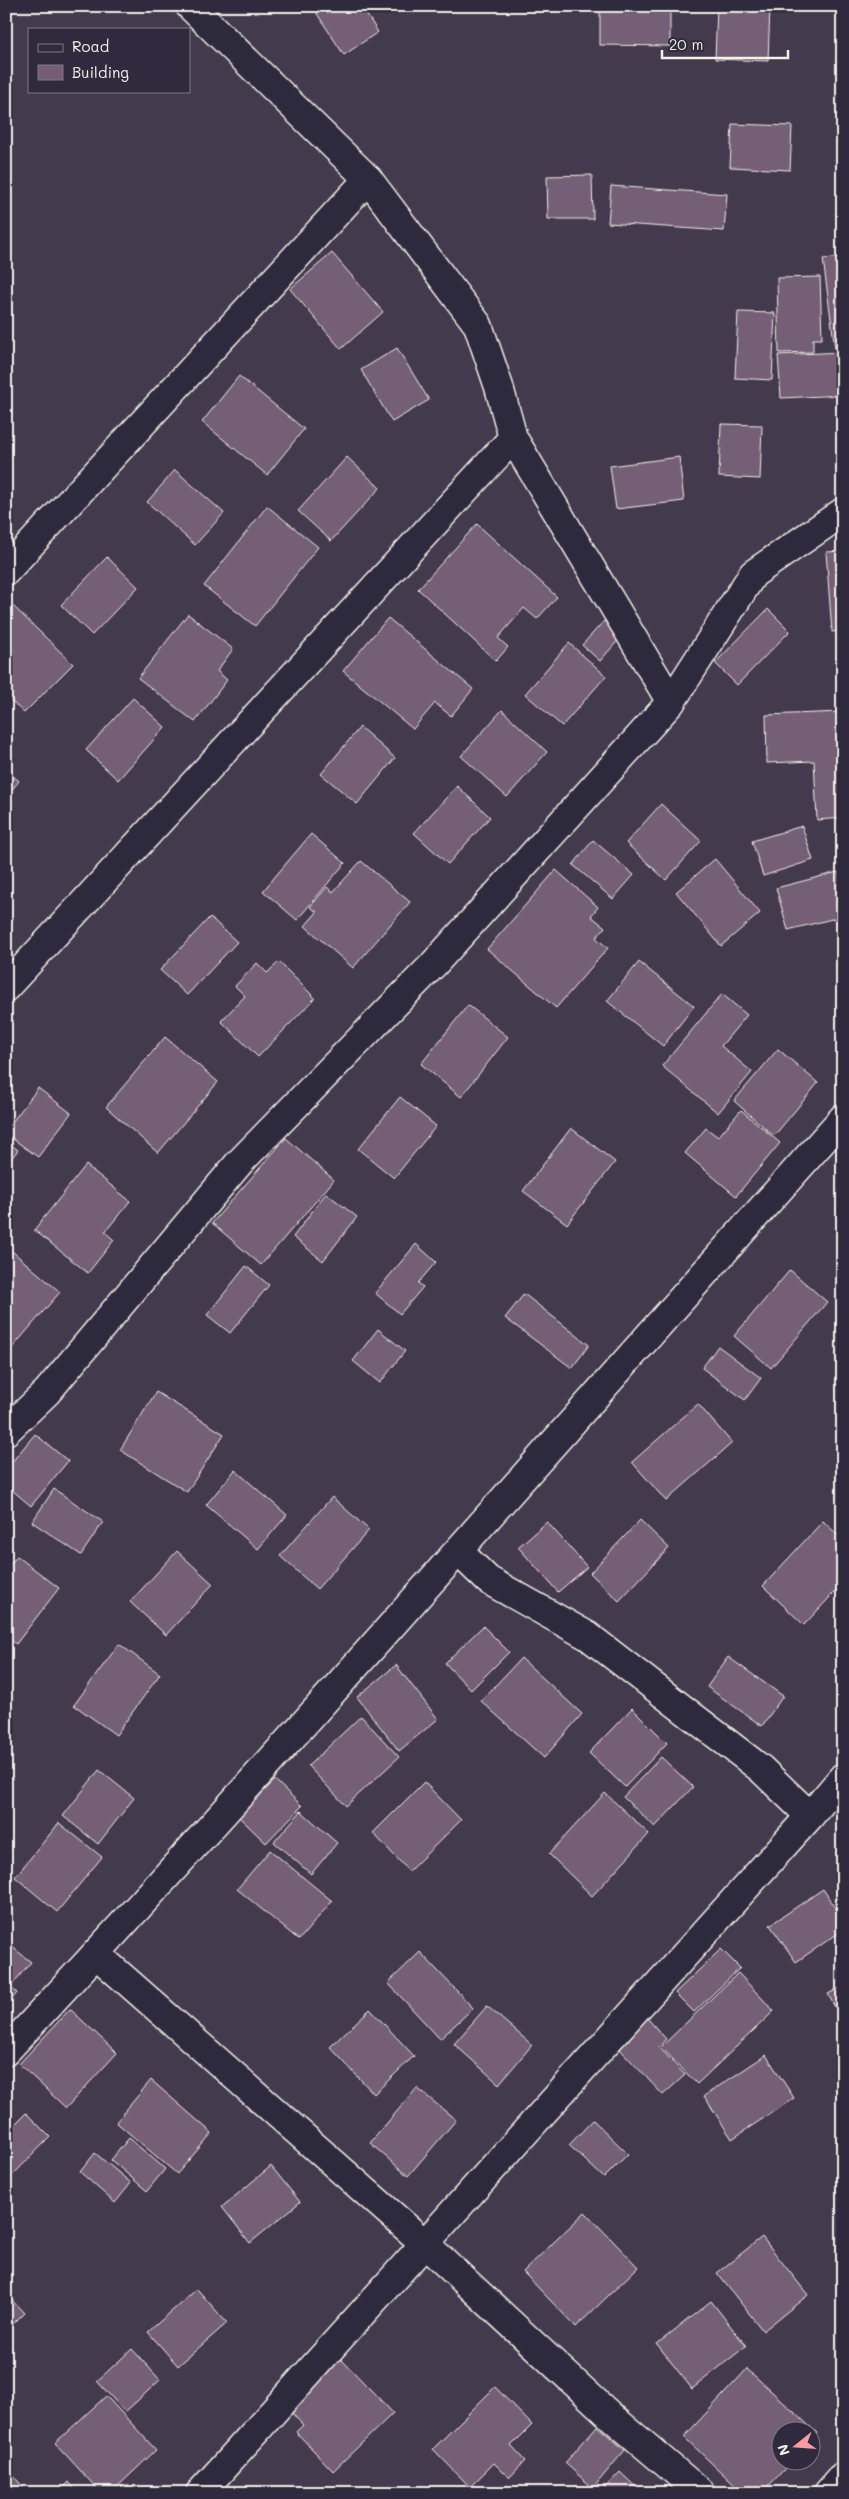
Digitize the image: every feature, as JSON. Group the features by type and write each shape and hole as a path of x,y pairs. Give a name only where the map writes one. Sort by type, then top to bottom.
{"street":[{"path":"190,6 368,179 478,325 499,387 513,438 671,702"},
{"path":"6,571 368,179"},
{"path":"6,987 513,438"},
{"path":"6,1431 47,1392 239,1163 433,965 671,702 753,574 843,512"},
{"path":"6,2051 96,1954 458,1551 843,1118"},
{"path":"458,1551 488,1580 588,1636 761,1769 810,1816"},
{"path":"200,2493 810,1816 843,1777"},
{"path":"96,1954 424,2243 615,2420 701,2493"},
{"path":"828,2493 843,2476"}],"building":[{"path":"312,6 361,6 378,32 344,55"},
{"path":"600,6 670,6 670,46 600,45"},
{"path":"717,6 770,6 768,61 715,59"},
{"path":"732,124 792,126 790,170 730,167"},
{"path":"592,175 593,219 548,219 547,176"},
{"path":"611,186 727,194 724,231 608,223"},
{"path":"332,253 383,312 341,349 290,289"},
{"path":"843,257 843,348 835,349 823,259"},
{"path":"820,277 822,339 813,339 813,352 779,353 777,278"},
{"path":"738,312 775,313 772,380 735,378"},
{"path":"397,348 429,400 392,422 361,370"},
{"path":"843,352 843,395 781,398 778,355"},
{"path":"239,376 304,429 267,475 202,422"},
{"path":"721,424 762,425 760,479 719,477"},
{"path":"347,457 380,488 331,541 298,511"},
{"path":"679,457 684,501 616,509 610,466"},
{"path":"175,470 224,513 195,545 147,502"},
{"path":"267,506 318,547 255,626 204,586"},
{"path":"477,524 557,597 537,619 524,608 498,638 508,647 496,661 418,589"},
{"path":"843,551 843,631 832,632 826,552"},
{"path":"107,557 138,587 92,635 61,605"},
{"path":"11,604 73,664 24,713 6,696 6,609"},
{"path":"768,609 790,631 737,685 715,663"},
{"path":"188,614 233,649 217,671 227,680 195,722 138,678"},
{"path":"388,618 473,689 451,716 435,703 413,729 343,671"},
{"path":"604,621 621,637 600,661 582,645"},
{"path":"569,643 606,676 562,726 525,694"},
{"path":"133,698 165,727 118,780 86,750"},
{"path":"502,710 547,752 507,797 461,756"},
{"path":"843,712 843,818 817,820 814,761 767,763 766,715"},
{"path":"360,727 395,758 357,804 321,774"},
{"path":"6,770 19,781 6,797"},
{"path":"457,786 490,817 448,864 414,833"},
{"path":"661,804 701,841 666,880 626,843"},
{"path":"802,826 813,860 763,876 752,841"},
{"path":"311,834 345,863 297,920 263,891"},
{"path":"593,840 634,875 613,899 573,865"},
{"path":"715,859 760,913 721,946 676,892"},
{"path":"361,861 410,902 353,968 305,926 317,912 310,907 327,887 333,892"},
{"path":"556,870 598,907 591,916 605,927 596,938 608,948 556,1008 487,949"},
{"path":"838,872 843,889 843,928 840,917 788,930 776,888"},
{"path":"210,917 237,942 187,995 160,970"},
{"path":"279,962 315,998 258,1057 221,1021 245,996 235,986 257,963 267,973"},
{"path":"639,962 694,1006 663,1046 607,1001"},
{"path":"722,994 747,1015 721,1046 752,1072 718,1113 662,1066"},
{"path":"468,1005 508,1037 461,1097 421,1064"},
{"path":"165,1037 218,1082 158,1153 106,1107"},
{"path":"778,1049 818,1083 774,1136 734,1101"},
{"path":"38,1088 71,1113 38,1157 6,1134 6,1130"},
{"path":"400,1097 436,1126 394,1178 358,1149"},
{"path":"741,1110 780,1143 736,1196 685,1153 706,1128 718,1137"},
{"path":"571,1128 615,1162 567,1224 523,1191"},
{"path":"286,1138 334,1180 261,1265 212,1223"},
{"path":"6,1141 18,1150 6,1165"},
{"path":"86,1165 130,1201 105,1232 114,1240 88,1273 34,1230"},
{"path":"326,1193 357,1217 323,1261 293,1237"},
{"path":"416,1244 436,1262 418,1283 423,1287 400,1314 375,1293"},
{"path":"6,1246 60,1292 7,1354 6,1353"},
{"path":"246,1266 269,1285 230,1333 207,1315"},
{"path":"790,1270 827,1302 771,1368 734,1336"},
{"path":"524,1294 589,1345 572,1368 505,1318"},
{"path":"378,1329 405,1351 380,1383 353,1361"},
{"path":"718,1346 761,1378 745,1400 702,1368"},
{"path":"156,1392 224,1434 187,1492 120,1450"},
{"path":"698,1404 732,1443 666,1501 632,1462"},
{"path":"35,1434 68,1461 31,1506 6,1485 6,1469"},
{"path":"235,1470 287,1515 258,1549 206,1505"},
{"path":"54,1489 103,1522 81,1555 32,1522"},
{"path":"332,1497 369,1530 317,1589 280,1556"},
{"path":"640,1520 669,1548 619,1601 590,1573"},
{"path":"823,1521 843,1540 843,1583 804,1625 763,1586"},
{"path":"547,1522 587,1567 558,1592 518,1547"},
{"path":"177,1551 213,1584 166,1635 130,1602"},
{"path":"17,1556 59,1588 16,1644 6,1636 6,1570"},
{"path":"483,1626 509,1652 471,1690 445,1663"},
{"path":"119,1644 160,1674 116,1735 74,1705"},
{"path":"728,1657 783,1696 762,1726 707,1687"},
{"path":"521,1658 582,1714 544,1758 481,1701"},
{"path":"396,1665 438,1719 399,1751 357,1697"},
{"path":"632,1708 667,1743 625,1787 589,1753"},
{"path":"361,1716 399,1757 346,1806 308,1766"},
{"path":"661,1757 693,1787 655,1827 623,1797"},
{"path":"99,1770 134,1798 98,1844 63,1816"},
{"path":"275,1780 302,1806 266,1843 239,1817"},
{"path":"424,1782 461,1820 409,1871 373,1833"},
{"path":"605,1793 649,1834 592,1896 549,1854"},
{"path":"301,1811 337,1843 311,1874 274,1842"},
{"path":"59,1823 102,1857 57,1912 15,1877"},
{"path":"270,1850 332,1901 299,1940 237,1889"},
{"path":"823,1889 843,1919 843,1930 796,1962 770,1925"},
{"path":"6,1942 31,1962 10,1987 17,1993 6,2006"},
{"path":"721,1949 740,1968 694,2012 675,1993"},
{"path":"420,1952 473,2008 440,2039 388,1983"},
{"path":"738,1973 774,2011 697,2084 661,2047"},
{"path":"843,1986 843,2022 828,1994"},
{"path":"487,2006 532,2045 499,2084 454,2044"},
{"path":"70,2009 117,2053 66,2108 19,2064"},
{"path":"370,2009 414,2056 374,2094 330,2047"},
{"path":"647,2018 666,2039 659,2047 685,2075 663,2095 617,2046"},
{"path":"766,2055 794,2098 732,2139 704,2096"},
{"path":"151,2080 212,2133 177,2174 116,2122"},
{"path":"417,2088 456,2120 408,2176 370,2143"},
{"path":"26,2113 50,2137 6,2182 6,2133"},
{"path":"593,2120 628,2154 604,2178 569,2145"},
{"path":"129,2138 165,2169 147,2191 111,2160"},
{"path":"95,2153 131,2183 115,2203 80,2172"},
{"path":"271,2166 300,2202 250,2243 222,2207"},
{"path":"585,2212 638,2267 576,2327 523,2272"},
{"path":"762,2237 808,2295 763,2331 717,2273"},
{"path":"197,2289 227,2323 178,2366 148,2332"},
{"path":"6,2294 24,2313 6,2331"},
{"path":"711,2301 746,2346 692,2389 657,2344"},
{"path":"132,2349 160,2380 125,2412 97,2381"},
{"path":"340,2358 393,2413 333,2471 296,2432 303,2425 287,2408"},
{"path":"747,2369 805,2422 772,2422 772,2472 782,2472 762,2493 743,2493 684,2437"},
{"path":"495,2387 532,2425 511,2446 525,2461 509,2478 494,2463 470,2487 433,2449"},
{"path":"106,2396 156,2450 111,2493 101,2493 55,2443"},
{"path":"597,2426 625,2450 593,2488 565,2463"},
{"path":"6,2467 28,2493 6,2493"},
{"path":"620,2472 642,2493 600,2493"},
{"path":"69,2482 78,2493 58,2493"}]}
